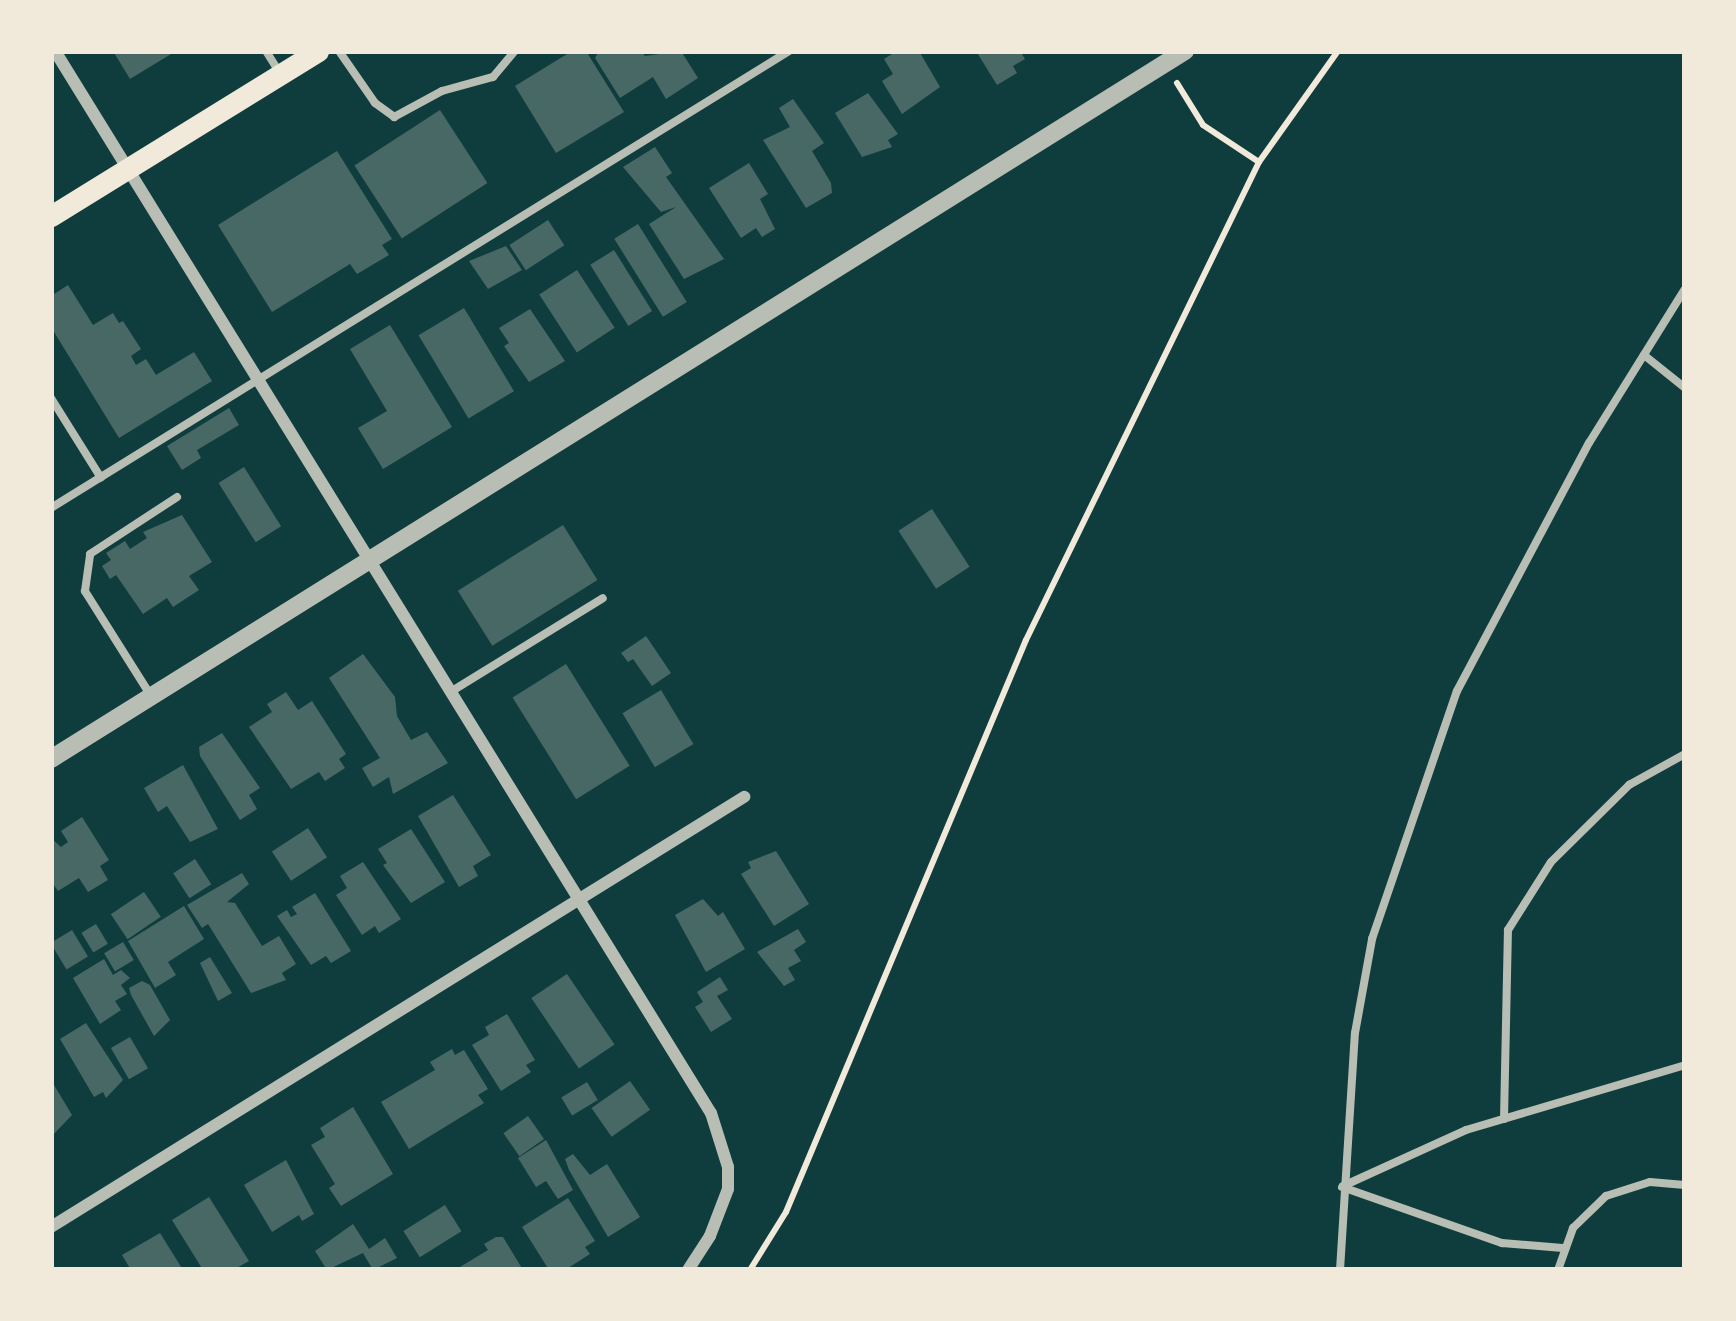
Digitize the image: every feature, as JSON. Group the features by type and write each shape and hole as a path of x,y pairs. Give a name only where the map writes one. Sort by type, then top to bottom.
{"main road":[{"path":"51,216 315,52"}],"street":[{"path":"56,51 711,1114 728,1167 728,1189 710,1236 688,1270"},
{"path":"51,759 1185,51"},
{"path":"51,1227 743,797"}],"lane":[{"path":"266,51 280,74"},
{"path":"339,51 376,103 394,117 442,91 493,77 515,51"},
{"path":"51,508 788,51"},
{"path":"1340,1270 1355,1033 1372,939 1457,691 1589,443 1685,289"},
{"path":"1644,355 1685,388"},
{"path":"51,398 101,478"},
{"path":"152,697 85,591 90,554 177,497"},
{"path":"452,691 603,598"},
{"path":"1504,1119 1508,930 1551,862 1629,785 1685,754"},
{"path":"1342,1187 1504,1119 1685,1065"},
{"path":"1558,1270 1573,1228 1606,1196 1650,1182 1685,1185"},
{"path":"1342,1187 1502,1243 1563,1248"}],"path":[{"path":"751,1270 786,1213 919,885 944,842 1026,640 1258,162 1338,51"},
{"path":"1163,64 1203,124 1258,162"}],"building":[{"path":"113,51 176,51 130,79"},
{"path":"572,51 586,51 624,112 556,153 515,86"},
{"path":"599,51 641,51 645,56 681,51 698,78 666,99 653,77 620,98 595,58"},
{"path":"897,51 919,51 940,87 902,114 882,81 893,74 884,59"},
{"path":"976,51 1020,51 1025,59 1013,66 1017,73 997,85"},
{"path":"868,93 898,134 888,140 892,147 862,157 835,113"},
{"path":"793,99 824,143 812,151 831,183 832,193 806,208 763,140 790,127 779,108"},
{"path":"440,110 487,183 402,239 354,166"},
{"path":"655,147 672,173 666,177 724,259 684,279 649,224 676,207 661,212 623,167"},
{"path":"337,151 392,239 382,245 389,255 357,274 350,264 272,312 218,225"},
{"path":"749,163 768,194 760,199 775,229 762,237 756,228 741,238 709,188"},
{"path":"548,220 564,245 526,270 509,245"},
{"path":"638,224 687,302 663,317 614,239"},
{"path":"506,246 522,270 488,289 469,261"},
{"path":"614,250 652,311 628,326 590,265"},
{"path":"577,270 615,328 577,352 539,295"},
{"path":"68,285 93,325 113,313 119,323 123,321 141,349 131,356 136,365 146,359 156,375 194,352 212,381 119,438 51,327 51,296"},
{"path":"464,308 514,391 469,418 419,335"},
{"path":"530,309 565,361 529,382 504,346 509,343 499,328"},
{"path":"390,325 452,427 383,469 358,428 387,411 350,349"},
{"path":"229,408 239,425 197,450 201,458 182,470 167,446"},
{"path":"244,467 281,526 256,542 219,483"},
{"path":"932,509 970,567 936,589 898,531"},
{"path":"182,515 212,562 189,576 199,590 173,607 167,598 143,614 116,575 110,579 102,566 111,560 106,553 125,541 130,549 147,538 143,532"},
{"path":"563,525 597,580 492,646 458,591"},
{"path":"646,636 671,673 652,686 633,659 628,662 621,653"},
{"path":"363,654 395,697 397,716 411,740 427,732 448,763 393,794 389,777 373,787 362,768 380,758 329,678"},
{"path":"566,664 630,766 576,799 513,697"},
{"path":"661,690 693,744 655,767 622,713"},
{"path":"286,692 298,710 312,701 346,754 339,759 345,768 325,781 319,772 291,789 249,727 272,712 267,704"},
{"path":"222,733 260,788 249,795 257,809 240,820 200,756 199,747"},
{"path":"183,765 218,829 190,842 167,806 158,812 144,788"},
{"path":"453,795 491,855 473,866 478,876 459,887 418,816"},
{"path":"82,817 109,860 100,866 108,880 88,892 79,878 58,891 51,881 51,838 61,847 68,842 61,831"},
{"path":"308,828 327,857 291,881 272,851"},
{"path":"411,829 445,882 411,903 383,865 387,863 378,849"},
{"path":"776,851 809,904 774,926 741,874 751,868 748,862"},
{"path":"195,859 211,884 190,898 173,873"},
{"path":"363,862 401,919 379,933 375,926 362,935 336,895 347,888 340,876"},
{"path":"242,873 249,884 227,902 235,903 262,946 279,936 296,964 282,973 286,980 251,993 208,924 202,928 187,905"},
{"path":"144,892 161,917 128,939 111,914"},
{"path":"315,893 351,951 331,963 326,956 311,965 277,916 287,910 291,917 297,914 292,907"},
{"path":"703,899 718,916 723,912 745,949 706,972 675,915"},
{"path":"184,906 204,939 168,962 176,975 155,988 128,941"},
{"path":"96,924 108,944 93,952 81,933"},
{"path":"798,929 806,942 794,950 801,961 788,968 795,980 784,986 757,952"},
{"path":"72,930 88,957 67,969 51,943"},
{"path":"123,942 134,960 115,971 104,953"},
{"path":"210,957 232,993 218,1001 200,963"},
{"path":"104,959 113,975 121,970 130,978 121,985 127,994 115,1001 121,1010 100,1024 73,978"},
{"path":"567,974 615,1044 579,1069 531,998"},
{"path":"720,977 728,990 717,996 732,1019 711,1032 695,1007 703,1002 697,992"},
{"path":"142,981 150,985 170,1020 154,1036 129,988"},
{"path":"507,1014 535,1060 526,1065 531,1072 501,1091 472,1045 489,1035 485,1027"},
{"path":"86,1023 123,1080 106,1098 103,1092 94,1097 60,1039"},
{"path":"130,1037 148,1068 129,1079 111,1048"},
{"path":"452,1049 455,1055 464,1050 488,1089 478,1095 484,1103 409,1149 381,1102 435,1070 430,1062"},
{"path":"51,1080 72,1115 51,1137"},
{"path":"630,1081 650,1110 612,1137 591,1108"},
{"path":"587,1082 598,1100 572,1115 561,1097"},
{"path":"353,1107 393,1174 341,1206 329,1188 335,1184 311,1145 325,1137 320,1128"},
{"path":"528,1116 544,1139 519,1156 503,1133"},
{"path":"546,1140 573,1190 558,1199 546,1181 536,1187 518,1158"},
{"path":"573,1154 590,1175 607,1164 640,1217 608,1237 569,1170 565,1159"},
{"path":"286,1160 314,1214 302,1221 299,1215 272,1232 244,1185"},
{"path":"209,1197 249,1261 233,1270 203,1270 172,1220"},
{"path":"568,1198 595,1241 585,1247 590,1254 565,1270 549,1270 522,1227"},
{"path":"445,1205 461,1231 420,1257 403,1231"},
{"path":"353,1224 369,1249 385,1238 397,1258 373,1270 363,1253 327,1270 315,1251"},
{"path":"160,1233 183,1270 131,1270 122,1255"},
{"path":"503,1237 523,1270 455,1270 488,1250 484,1244"}]}
